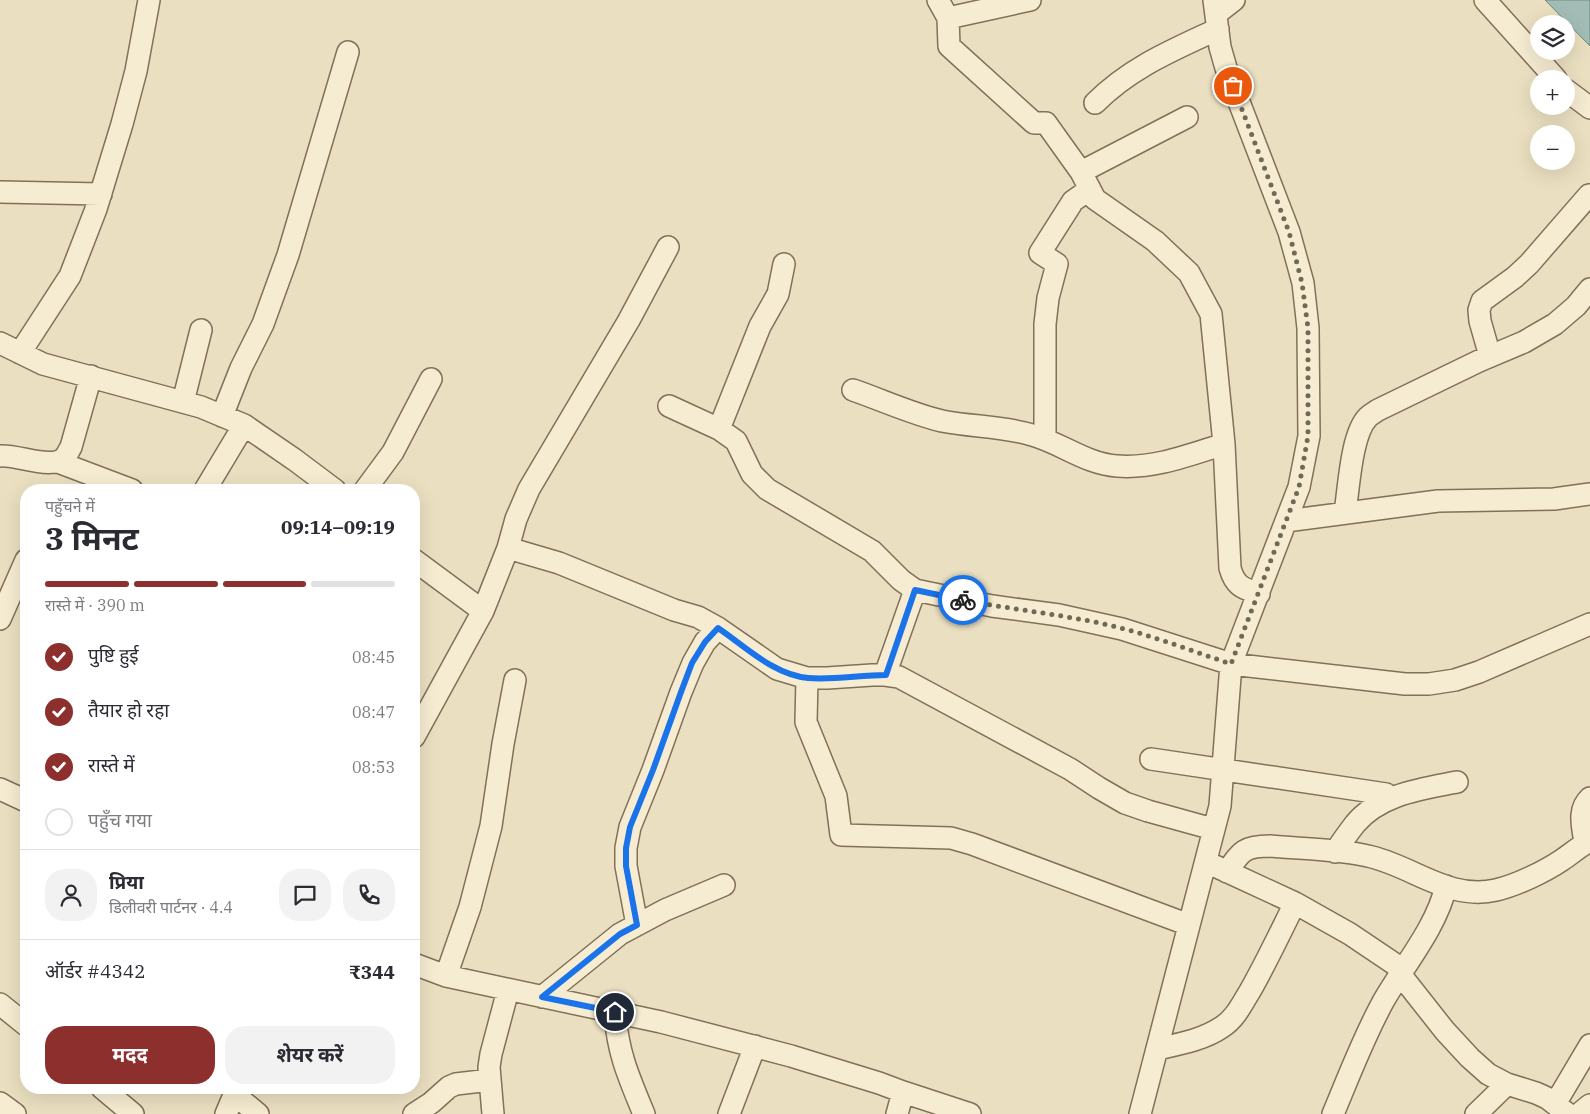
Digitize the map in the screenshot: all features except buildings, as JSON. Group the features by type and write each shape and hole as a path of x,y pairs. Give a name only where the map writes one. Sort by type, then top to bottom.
{"street":[{"path":"20,353 70,276 101,194 136,71 148,0"},
{"path":"1030,0 943,9 949,46 1034,123 1046,123 1085,180 1095,199 1155,241 1189,273 1211,314 1224,444 1230,568 1233,579 1241,587 1259,594"},
{"path":"1095,103 1105,93 1234,0"},
{"path":"1485,0 1548,70"},
{"path":"1140,1114 1220,806 1231,664 1299,487 1308,436 1308,328 1302,283 1289,232 1226,68 1220,47 1216,14"},
{"path":"222,416 241,368 263,324 288,255 348,52"},
{"path":"1575,97 1590,108"},
{"path":"1045,439 1044,324 1048,298 1057,264 1040,253 1085,180 1187,117"},
{"path":"0,192 101,194"},
{"path":"1490,356 1480,321 1480,305 1487,297 1516,277 1590,195"},
{"path":"420,726 483,611 529,488 629,320 668,247"},
{"path":"718,429 760,326 778,294 784,264"},
{"path":"1345,512 1354,448 1367,418 1378,410 1490,356 1524,342 1555,324 1576,306 1590,289"},
{"path":"182,402 202,330"},
{"path":"0,344 43,364 182,402 244,425 296,460 327,484"},
{"path":"58,462 65,457 71,447 91,376"},
{"path":"369,484 393,452 431,379"},
{"path":"853,390 942,421 1030,434 1094,461 1115,466 1140,466 1166,462 1224,444"},
{"path":"669,406 718,429 736,441 752,474 767,490 872,550 901,580 915,590 992,606 1059,615 1122,628 1231,664 1405,684 1429,684 1455,680 1479,672 1590,624"},
{"path":"209,484 244,425"},
{"path":"0,456 7,455 58,462 116,484"},
{"path":"1286,520 1438,501 1554,498 1590,494"},
{"path":"508,548 559,563 674,610 698,617 718,628 777,669 807,678 886,675 899,678 1070,769 1125,803 1213,829"},
{"path":"420,564 483,611"},
{"path":"0,619 20,574"},
{"path":"886,675 915,590"},
{"path":"637,925 626,866 626,848 630,827 692,663 705,642 718,628"},
{"path":"807,678 806,722 836,796 841,835 951,838 972,844 1189,925"},
{"path":"446,976 470,907 491,826 515,680"},
{"path":"1151,758 1386,794"},
{"path":"1335,852 1356,822 1370,810 1388,799 1410,791 1457,782"},
{"path":"0,790 20,798"},
{"path":"1227,872 1239,854 1256,846 1359,854 1387,861 1434,883 1477,892 1495,890 1522,880 1559,862 1588,842 1581,817 1583,806 1590,798"},
{"path":"1205,862 1295,903 1350,934 1401,972 1445,1031 1470,1058 1488,1074 1507,1084 1536,1093 1562,1109 1590,1045"},
{"path":"542,997 620,934 665,910 724,885"},
{"path":"1332,1114 1383,1001 1432,924 1446,886"},
{"path":"1157,1049 1208,1035 1223,1027 1234,1016 1261,972 1295,903"},
{"path":"420,966 446,976 661,1022 755,1046 879,1083 970,1114"},
{"path":"493,1114 489,1067 508,990"},
{"path":"0,1004 20,1020"},
{"path":"615,1012 616,1029 623,1065 644,1114"},
{"path":"728,1114 755,1046"},
{"path":"414,1114 456,1084 490,1080"},
{"path":"1476,1114 1507,1084"},
{"path":"898,1114 903,1092"},
{"path":"109,1094 133,1114"},
{"path":"226,1114 235,1094"},
{"path":"239,1094 258,1114"},
{"path":"0,1103 15,1114"},
{"path":"1579,1114 1590,1104"}],"water":[{"path":"1545,0 1590,0 1590,46 1575,31 1575,15 1560,15"}],"way so far":[{"path":"963,600 1059,615 1122,628 1231,664 1299,487 1308,436 1308,328 1302,283 1289,232 1233,86"}],"route":[{"path":"615,1012 542,997 620,934 637,925 626,866 626,848 630,827 692,663 705,642 718,628 777,669 807,678 886,675 915,590 963,600"}]}
